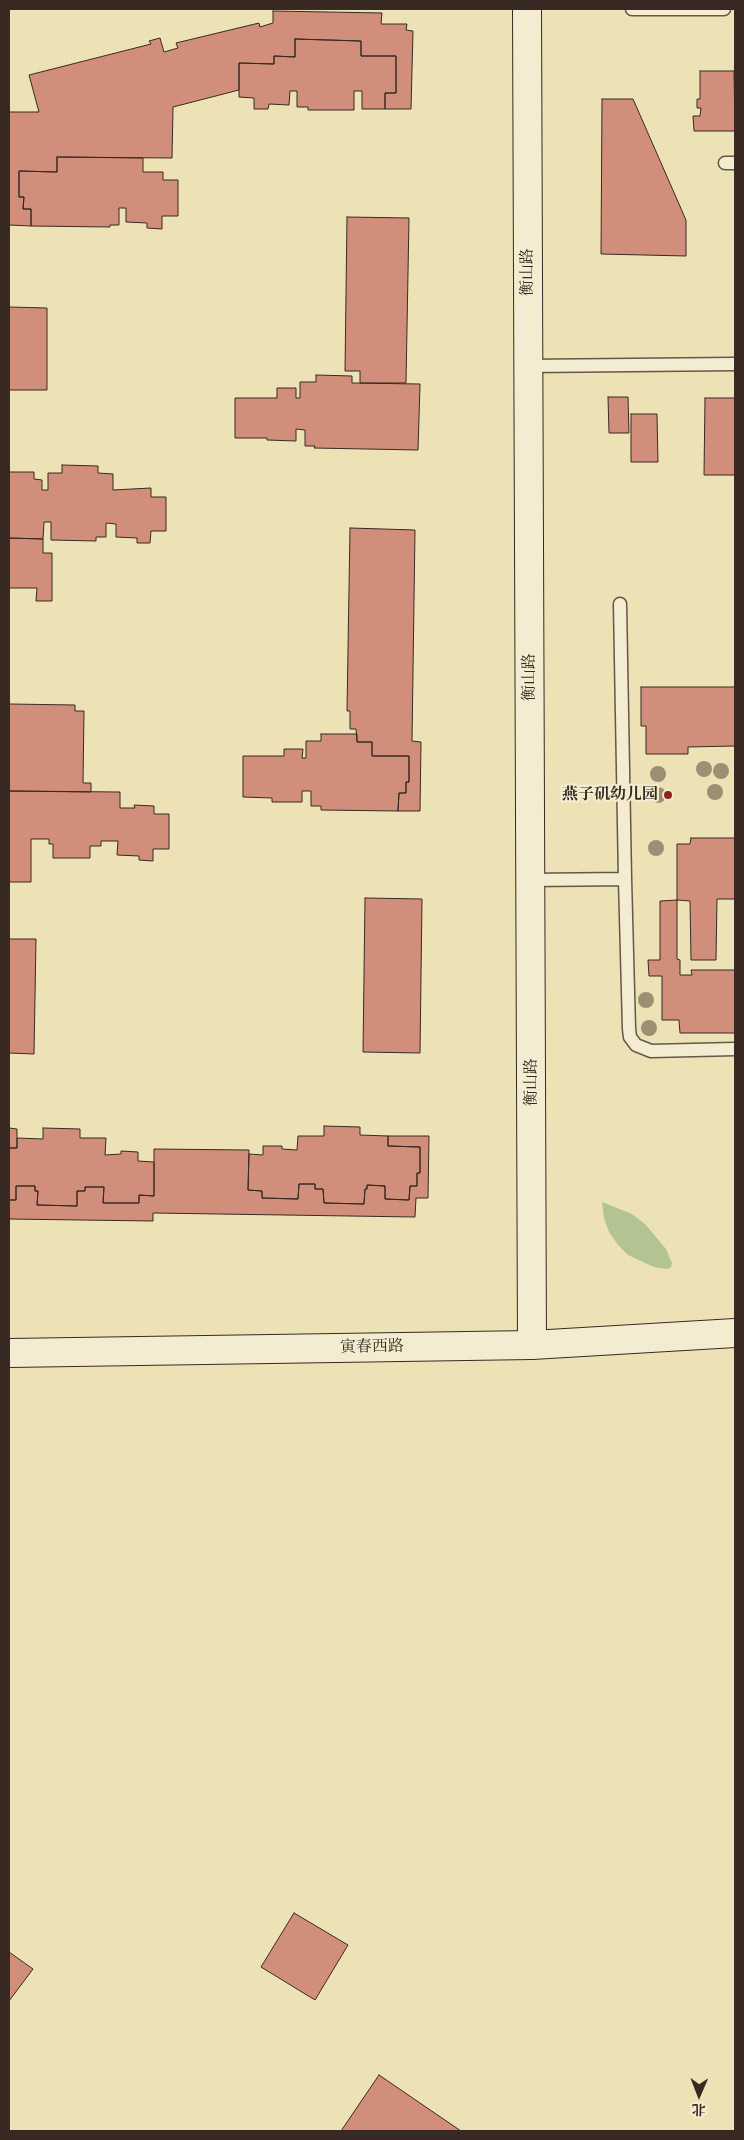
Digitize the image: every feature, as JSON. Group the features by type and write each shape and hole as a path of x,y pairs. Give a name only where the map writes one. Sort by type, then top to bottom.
{"street":[{"name":"衡山路","path":"527,9 532,1345"},
{"name":"寅春西路","path":"9,1354 532,1345 735,1333"}],"lane":[{"path":"632,9 724,9"},
{"path":"529,366 735,364"},
{"path":"620,604 624,879 630,1038 636,1045 651,1051 735,1049"},
{"path":"531,880 624,879"}],"green space":[{"path":"602,1202 632,1214 645,1224 666,1249 672,1263 671,1267 667,1269 654,1267 628,1255 609,1232 604,1218"}],"building":[{"path":"273,11 382,13 381,24 407,24 406,30 413,31 411,109 385,109 385,93 396,93 396,56 361,56 361,41 295,39 295,57 274,56 274,64 239,63 239,90 173,107 172,158 57,157 57,172 19,171 19,197 24,197 23,209 31,209 31,226 9,225 9,112 39,112 29,75 151,44 149,41 160,38 164,52 178,48 176,43 259,23 260,27 273,23"},
{"path":"295,39 361,41 361,56 396,56 396,93 385,93 385,109 362,109 362,91 354,91 354,110 308,110 308,107 297,107 297,91 290,91 289,105 269,104 268,109 254,109 254,98 239,97 239,63 274,64 274,56 295,57"},
{"path":"700,71 734,71 735,131 694,131 693,116 700,116 701,108 697,108 697,99 700,99"},
{"path":"602,99 633,99 686,220 686,256 601,254"},
{"path":"57,157 143,158 143,172 163,172 163,180 178,180 178,216 162,216 162,229 147,228 147,223 126,222 126,208 119,208 119,225 110,225 110,227 31,226 31,209 23,209 24,197 19,197 19,171 57,172"},
{"path":"347,217 409,218 406,383 360,383 360,371 345,371"},
{"path":"9,307 47,308 47,390 9,390"},
{"path":"316,375 352,376 352,383 420,384 418,450 314,448 315,446 305,446 305,430 296,429 296,441 267,440 267,438 235,438 235,398 277,398 277,388 296,388 296,398 300,398 300,382 316,382"},
{"path":"608,397 628,397 629,433 609,433"},
{"path":"705,398 735,398 735,475 704,475"},
{"path":"631,414 657,414 658,462 631,462"},
{"path":"62,465 98,466 98,473 113,474 113,490 151,488 151,497 166,497 166,531 151,531 150,543 137,543 137,538 116,537 116,524 106,523 106,537 96,537 96,541 51,540 51,522 44,522 43,539 9,538 9,472 34,472 34,479 42,480 42,490 48,490 48,473 62,473"},
{"path":"350,528 415,530 412,741 421,742 420,811 398,811 399,793 406,793 406,782 409,782 409,756 372,756 372,742 357,742 356,729 350,729 350,711 347,711"},
{"path":"9,538 43,539 43,553 52,553 52,601 36,601 37,588 9,588"},
{"path":"641,687 735,687 735,746 688,747 688,754 646,754 646,726 641,726"},
{"path":"9,704 75,705 75,711 84,711 83,783 91,783 91,792 9,791"},
{"path":"321,734 357,734 357,742 372,742 372,756 409,756 409,782 406,782 406,793 399,793 398,811 321,810 321,806 311,806 311,791 302,791 302,802 272,802 272,798 243,797 243,756 284,756 284,749 303,749 302,758 306,758 306,741 321,741"},
{"path":"9,791 120,792 120,808 135,808 134,805 154,806 154,814 169,814 169,849 153,849 153,861 139,860 139,856 117,855 118,841 101,841 101,846 90,846 90,858 53,858 53,844 49,844 49,839 31,839 31,882 9,882"},
{"path":"691,838 735,838 735,899 717,899 716,960 691,960 690,901 677,900 677,844 690,844"},
{"path":"365,898 422,899 420,1053 363,1052"},
{"path":"677,900 677,959 680,960 680,975 692,975 691,970 735,970 735,1033 680,1033 679,1020 662,1020 662,976 649,976 648,960 660,960 660,901"},
{"path":"9,939 36,939 34,1054 9,1053"},
{"path":"324,1126 360,1127 360,1135 388,1136 388,1146 420,1147 420,1173 417,1173 417,1186 410,1186 409,1200 385,1199 385,1186 367,1185 364,1204 324,1203 323,1189 315,1189 315,1184 299,1184 298,1199 262,1198 262,1191 248,1190 249,1154 263,1155 263,1146 282,1146 282,1149 297,1150 298,1136 324,1136"},
{"path":"9,1128 17,1129 17,1148 9,1148"},
{"path":"43,1128 80,1129 80,1138 106,1138 105,1155 121,1154 121,1151 138,1152 138,1161 154,1162 154,1196 139,1195 139,1203 103,1203 104,1187 85,1187 85,1191 77,1191 77,1206 37,1205 38,1191 35,1191 35,1186 16,1186 16,1200 9,1200 9,1148 17,1148 17,1138 43,1139"},
{"path":"388,1136 429,1136 428,1198 416,1198 415,1217 153,1213 153,1221 9,1219 9,1200 16,1200 16,1186 35,1186 35,1191 38,1191 37,1205 77,1206 77,1191 85,1191 85,1187 104,1187 103,1203 139,1203 139,1195 154,1196 154,1149 249,1150 248,1190 262,1191 262,1198 298,1199 299,1184 315,1184 315,1189 323,1189 324,1203 364,1204 367,1185 385,1186 385,1199 409,1200 410,1186 417,1186 417,1173 420,1173 420,1147 388,1146"},
{"path":"294,1913 348,1945 315,2000 261,1967"},
{"path":"9,1952 33,1969 9,2001"},
{"path":"379,2075 461,2131 341,2131"}],"place":[{"name":"燕子矶幼儿园","path":"668,795"}]}
